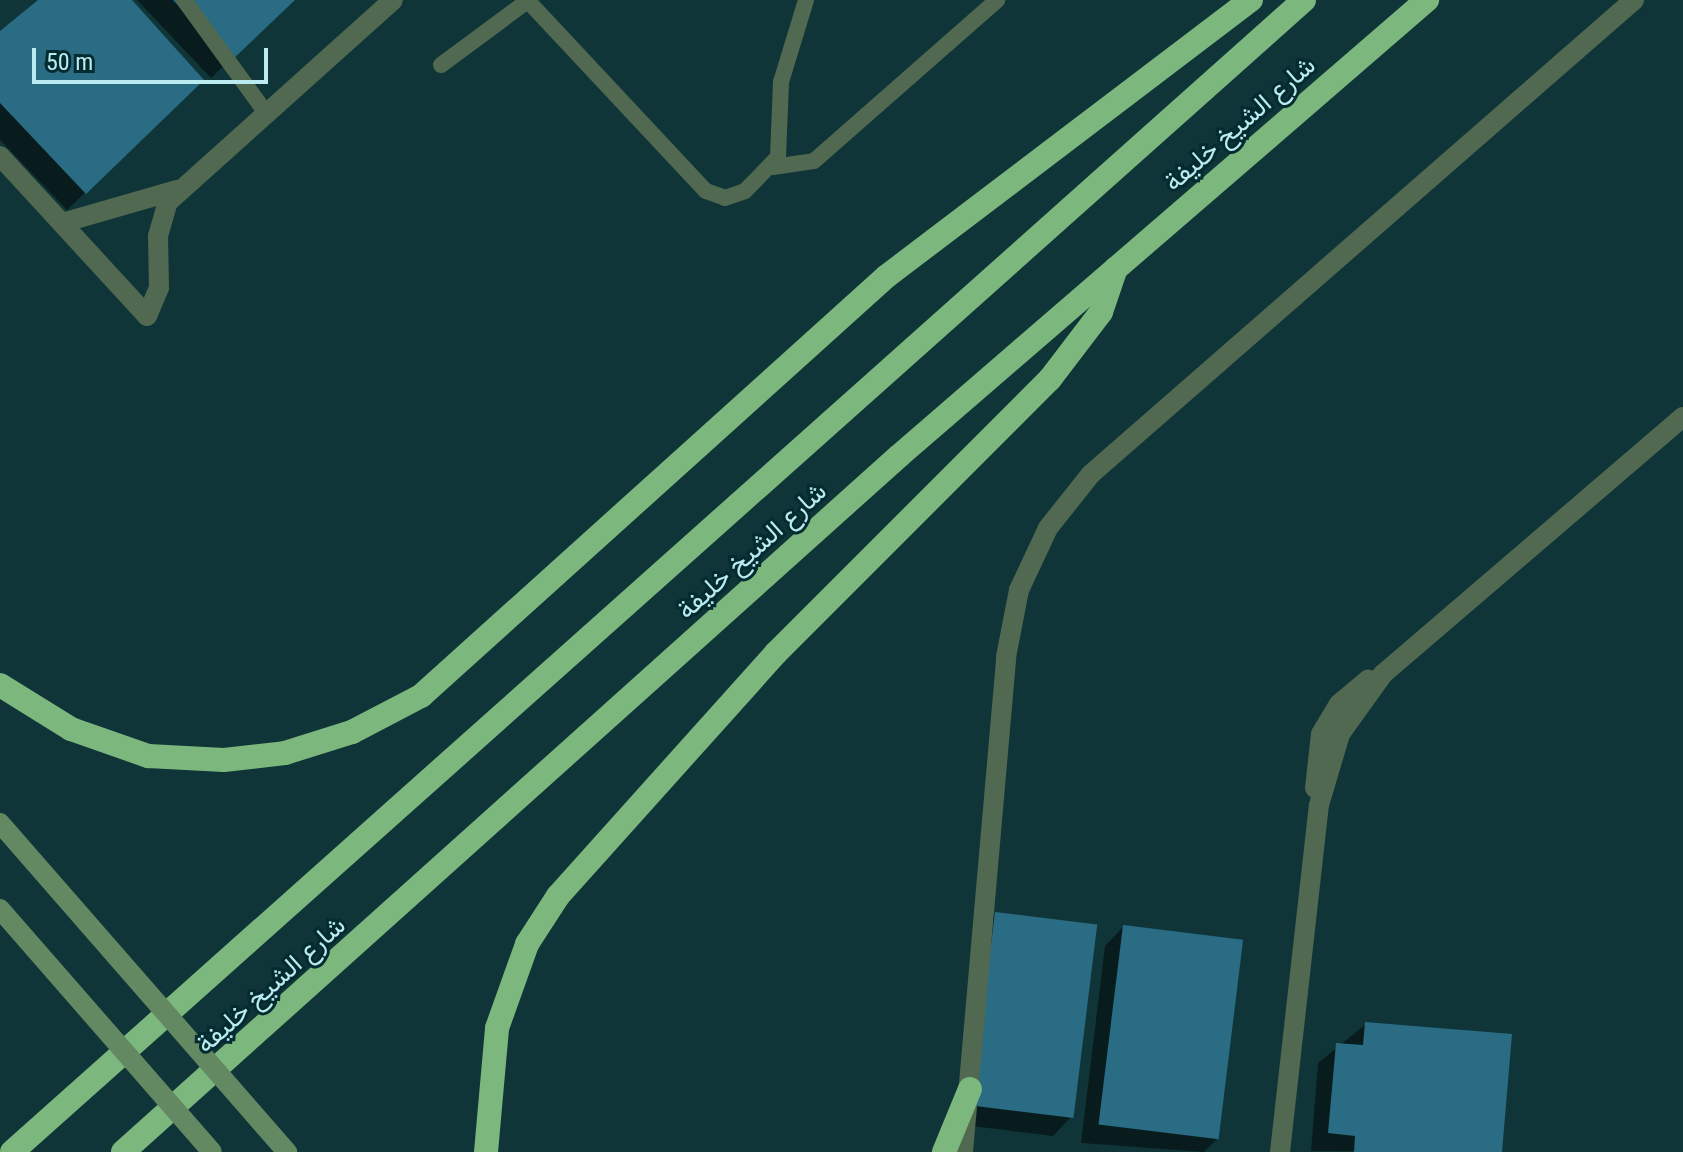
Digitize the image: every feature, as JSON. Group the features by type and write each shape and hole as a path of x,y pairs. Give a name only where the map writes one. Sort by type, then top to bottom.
{"highway":[{"path":"0,685 71,729 148,756 224,760 285,753 352,732 421,696 887,276 1251,0"},
{"name":"شارع الشيخ خليفة","path":"12,1152 1304,0"},
{"name":"شارع الشيخ خليفة","path":"123,1152 1116,268 1427,0"},
{"path":"486,1152 497,1028 527,944 558,896 776,653 1050,379 1101,312 1116,268"},
{"path":"944,1152 970,1089"}],"main road":[{"path":"0,823 287,1152"},
{"path":"0,909 212,1152"}],"street":[{"path":"0,156 147,316 159,288 161,219 180,189 393,0"},
{"path":"963,1152 1006,657 1019,590 1048,528 1091,474 1634,0"},
{"path":"62,223 180,189"},
{"path":"1280,1152 1319,805 1340,734 1383,674 1683,417"}],"lane":[{"path":"184,0 266,113"},
{"path":"441,65 528,0 706,191 736,197 773,167 781,146 781,82 806,0"},
{"path":"773,167 814,161 997,0"}],"building":[{"path":"38,0 132,0 204,80 86,194 0,103 0,31"},
{"path":"173,0 295,0 231,61"},
{"path":"995,912 1097,925 1073,1118 971,1106"},
{"path":"1123,925 1243,940 1219,1139 1099,1125"},
{"path":"1365,1022 1512,1034 1502,1152 1354,1152 1355,1136 1328,1133 1336,1043 1363,1045"}]}
